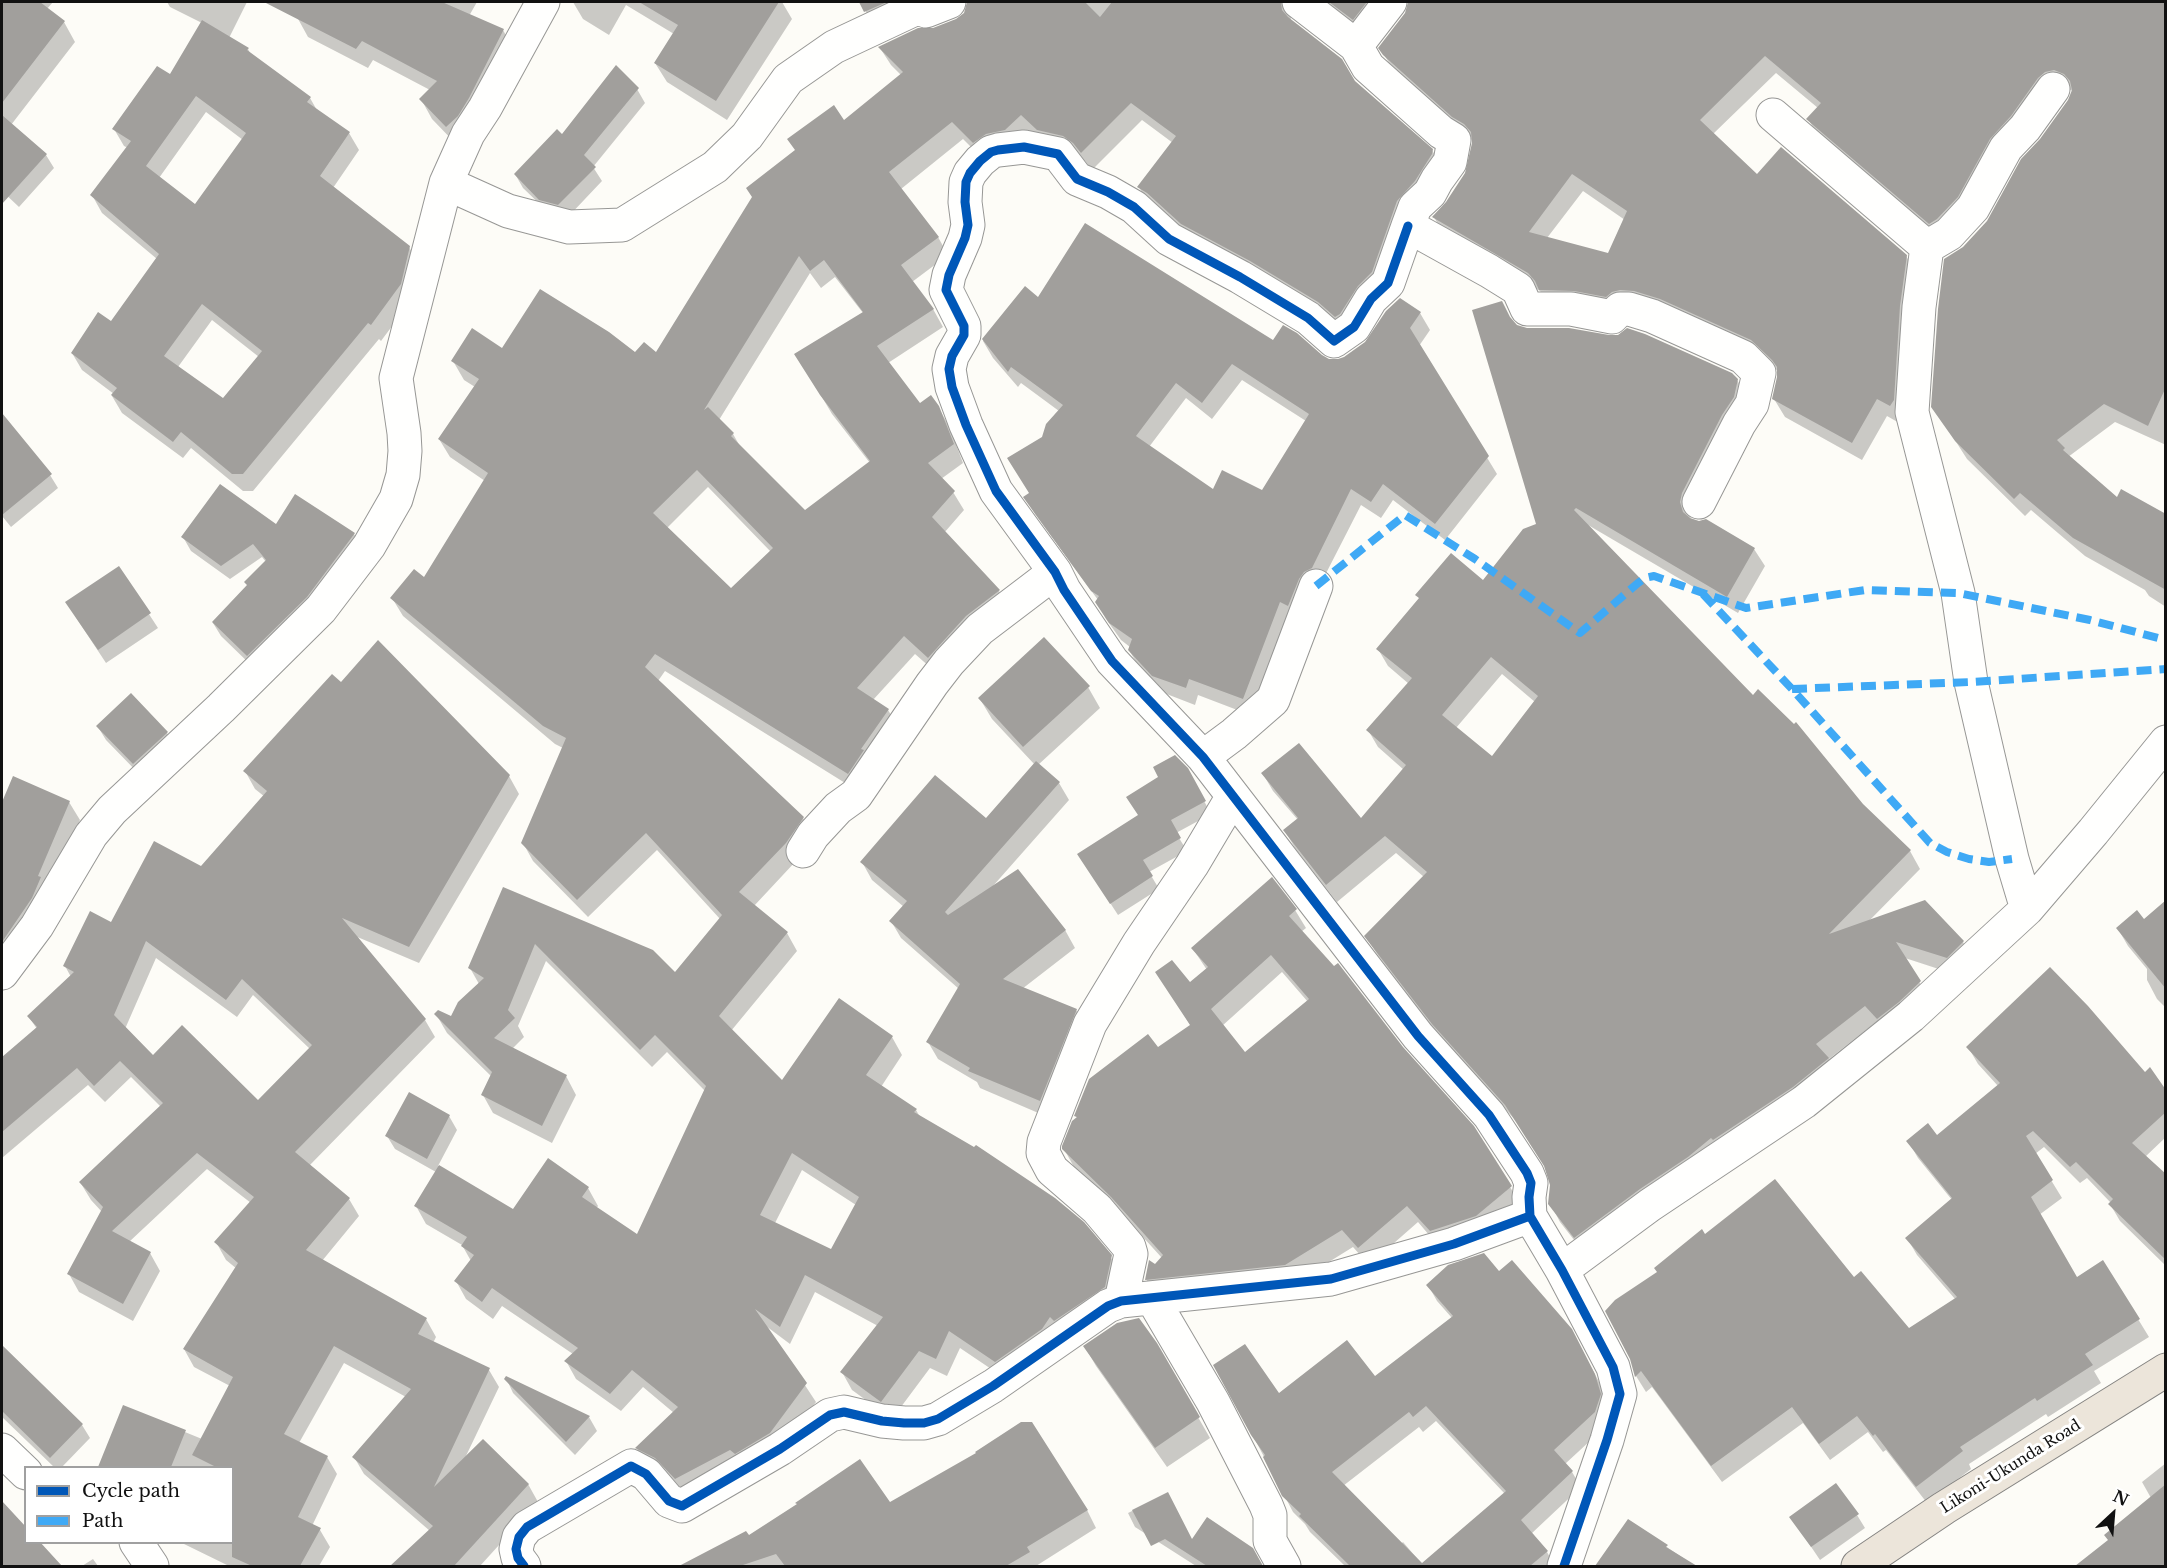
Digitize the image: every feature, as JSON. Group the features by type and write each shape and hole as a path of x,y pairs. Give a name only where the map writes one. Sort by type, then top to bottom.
{"highway":[{"name":"Likoni-Ukunda Road","path":"1858,1566 1944,1509 2166,1370"}],"street":[{"path":"2,973 37,926 91,835 112,810 221,708 321,609 369,546 396,499 403,475 404,432 396,378 446,183 468,134 485,108 543,2"},
{"path":"446,183 508,211 569,227 622,225 715,166 747,136 788,79 834,47 915,5 926,11 949,2"},
{"path":"1299,2 1356,46 1368,67 1441,132 1454,140 1450,162 1430,194 1415,207 1388,283 1371,299 1354,327 1334,341 1308,318 1169,238 1134,207 1108,192 1077,179 1058,154 1024,147 1013,148 991,152 980,161 966,182 964,202 968,225 946,284 946,291 964,326 964,335 952,356 949,369 952,387 966,425 996,491 1055,572 1064,590 1112,661 1203,757 1418,1036 1489,1116 1527,1173 1531,1183 1528,1197 1530,1216 1562,1270 1613,1367 1620,1394 1608,1440 1564,1566"},
{"path":"1356,46 1390,2"},
{"path":"1927,247 1949,234 1973,208 2006,148 2025,128 2053,89"},
{"path":"1773,115 1927,247"},
{"path":"1408,226 1473,261 1518,289 1527,309 1571,309 1612,317 1620,309 1629,309 1652,316 1743,357 1759,373 1752,404 1739,424 1699,502"},
{"path":"1927,247 1919,307 1912,412 1958,593 1971,682 2012,859 2027,909"},
{"path":"803,851 838,808 856,795 949,662 980,629 1055,572"},
{"path":"1203,757 1273,700 1316,586"},
{"path":"1562,1270 1650,1205 1804,1102 1911,1016 2027,909 2166,742"},
{"path":"1233,796 1192,865 1139,944 1090,1024 1044,1142 1043,1153 1052,1170 1098,1209 1129,1247 1136,1299 1213,1402 1266,1505 1270,1515 1270,1542 1284,1566"},
{"path":"524,1566 518,1558 516,1549 519,1537 527,1527 631,1467 646,1474 669,1501 682,1506 780,1449 830,1415 844,1412 882,1421 904,1423 924,1423 938,1419 993,1386 1108,1305 1136,1299 1331,1279 1454,1244 1530,1216"},
{"path":"2,1450 24,1471"},
{"path":"137,1544 152,1566"}],"building":[{"path":"2,2 40,2 65,21 2,103"},
{"path":"264,2 442,2 504,29 469,98 458,116 446,127 419,99 437,81 362,41 356,49"},
{"path":"639,2 779,2 716,101 654,63 678,25"},
{"path":"859,2 887,2 864,12"},
{"path":"967,2 1085,2 1100,17 1112,2 1281,2 1282,10 1288,17 1342,59 1355,81 1433,149 1415,181 1397,201 1372,272 1358,286 1340,314 1335,317 1318,302 1250,261 1181,224 1147,193 1137,187 1176,136 1131,103 1081,153 1063,136 1037,130 1021,115 1005,130 986,134 973,143 952,122 889,172 939,237 901,265 934,309 877,346 920,403 931,395 939,406 954,444 928,463 955,491 932,517 1000,590 966,616 928,658 904,636 857,688 889,709 861,749 864,750 848,774 655,654 645,667 804,817 786,843 739,892 788,932 719,1016 782,1080 839,998 893,1036 866,1075 917,1109 914,1112 974,1147 976,1145 1055,1198 1084,1222 1112,1255 1105,1287 1054,1321 1050,1317 1042,1329 995,1362 949,1331 936,1359 919,1351 881,1402 840,1372 883,1317 805,1275 780,1327 755,1309 807,1383 770,1433 735,1454 730,1450 675,1479 655,1458 635,1448 678,1407 632,1370 610,1394 564,1361 578,1348 492,1288 482,1302 454,1281 474,1255 461,1246 467,1237 414,1206 439,1165 513,1209 548,1158 589,1187 582,1197 637,1234 706,1086 655,1035 640,1050 535,944 508,1010 515,1018 494,1038 567,1075 542,1126 481,1095 492,1072 434,1014 438,1010 451,1016 458,1002 484,978 468,968 503,887 653,950 675,972 722,915 646,833 577,900 521,843 566,738 543,726 390,598 414,569 424,577 488,473 438,439 479,379 451,361 472,328 502,348 540,289 609,332 635,352 644,342 656,352 752,197 746,188 795,150 787,139 834,105 844,120 903,72 878,47 918,28 933,28 956,19 964,13","holes":["799,256 810,271 824,260 863,312 794,354 820,395 870,461 805,510 731,436 734,433 708,407 704,410","697,470 773,548 731,588 653,513","792,1153 859,1197 831,1249 760,1215"]},
{"path":"1329,2 1367,2 1353,20"},
{"path":"1408,2 2166,2 2166,387 2148,426 2104,404 2057,440 2065,448 2063,450 2117,497 2121,489 2166,514 2166,590 2073,538 2020,493 2014,499 1955,441 1931,407 1944,259 1963,247 1987,221 2021,159 2040,139 2068,100 2072,90 2070,81 2064,74 2054,70 2045,72 2038,78 2011,116 1990,139 1958,197 1929,224 1806,119 1821,103 1765,56 1700,120 1757,174 1781,147 1907,255 1900,306 1894,400 1890,406 1877,399 1852,443 1772,399 1777,367 1751,340 1660,299 1634,291 1620,290 1606,297 1574,291 1539,290 1528,273 1432,217 1446,202 1465,173 1472,143 1471,132 1383,55 1378,48 1405,13","holes":["1572,174 1627,211 1608,253 1529,232"]},
{"path":"202,20 249,48 247,50 311,97 307,102 350,132 320,176 410,246 401,284 371,325 368,323 243,474 232,474 181,432 173,442 111,395 117,388 71,353 98,312 111,321 159,254 90,195 131,141 112,129 157,66 170,74","holes":["196,96 246,133 195,204 146,166","202,304 262,351 223,398 164,356"]},
{"path":"616,65 639,88 584,155 596,167 558,205 539,200 514,174 557,129 562,134"},
{"path":"2,115 47,154 2,204"},
{"path":"1085,223 1273,340 1283,325 1297,333 1329,359 1344,357 1365,342 1386,311 1400,298 1421,312 1410,328 1489,456 1435,524 1383,484 1371,502 1351,489 1312,568 1304,572 1299,579 1288,606 1280,602 1243,699 1189,679 1186,688 1152,676 1128,650 1132,639 1109,623 1095,602 1099,596 1091,591 1023,497 1029,493 1007,458 1042,437 1046,424 1063,405 1011,367 1008,372 982,339 1025,286 1038,297","holes":["1232,364 1309,414 1262,490 1222,470 1213,489 1136,436 1176,383 1202,403"]},
{"path":"1502,301 1517,325 1527,328 1569,328 1618,335 1627,328 1732,373 1738,379 1734,397 1722,415 1682,493 1680,502 1683,512 1690,518 1699,521 1706,519 1755,548 1727,597 1576,508 1574,510 1753,695 1758,689 1794,724 1796,722 1863,804 1911,850 1829,934 1925,900 1964,941 1947,958 1896,942 1921,981 1899,1002 1877,1019 1865,1006 1816,1044 1829,1058 1793,1087 1713,1140 1711,1138 1574,1238 1548,1204 1550,1185 1544,1166 1505,1105 1432,1024 1364,936 1427,872 1385,836 1326,885 1283,830 1298,818 1261,773 1299,743 1361,818 1406,765 1366,730 1412,678 1376,649 1419,598 1415,595 1451,553 1483,580 1523,529 1536,524 1472,310","holes":["1491,657 1538,696 1492,756 1442,715"]},
{"path":"2,413 52,474 2,515"},
{"path":"220,484 276,524 295,494 355,533 307,597 247,656 212,622 247,585 244,582 266,560 253,544 221,566 181,537"},
{"path":"119,566 151,613 98,650 65,602"},
{"path":"1044,637 1090,686 1023,747 978,698"},
{"path":"378,640 510,775 409,947 342,918 426,1019 295,1152 350,1198 306,1250 427,1318 418,1334 490,1368 434,1487 483,1439 529,1484 454,1566 390,1566 433,1526 352,1457 411,1389 334,1346 284,1434 328,1456 298,1517 321,1528 300,1566 252,1566 232,1557 234,1466 214,1466 192,1455 233,1377 183,1349 238,1263 214,1242 254,1197 197,1153 112,1231 151,1252 123,1304 67,1274 103,1207 79,1182 163,1103 120,1061 94,1086 77,1068 2,1132 2,1057 37,1027 27,1016 74,972 63,966 90,911 111,922 154,841 201,866 267,791 243,771 332,674 341,682","holes":["146,941 226,1000 242,979 312,1045 258,1100 182,1025 153,1055 114,1015"]},
{"path":"131,693 168,732 133,764 96,726"},
{"path":"1175,755 1188,768 1206,801 1171,820 1181,838 1143,860 1153,876 1110,904 1077,854 1138,815 1126,797 1158,777 1153,767"},
{"path":"1036,761 1060,782 945,912 948,915 1018,869 1066,930 1003,979 1077,1009 1040,1101 968,1071 970,1068 926,1042 960,984 889,921 907,901 860,862 935,775 986,818"},
{"path":"13,776 70,801 38,876 41,877 32,898 2,942 2,802"},
{"path":"1272,877 1297,909 1289,916 1334,966 1338,963 1403,1047 1474,1126 1512,1186 1476,1216 1430,1231 1407,1206 1358,1248 1342,1230 1285,1265 1145,1280 1149,1260 1155,1264 1163,1255 1111,1197 1062,1149 1062,1146 1072,1121 1077,1117 1074,1116 1089,1079 1148,1034 1158,1047 1190,1025 1155,972 1172,960 1190,982 1208,967 1191,948","holes":["1271,955 1309,999 1245,1052 1211,1009"]},
{"path":"2166,900 2166,989 2116,928 2137,910 2144,919"},
{"path":"2050,967 2088,1006 2145,1072 2150,1067 2166,1090 2166,1112 2132,1143 2166,1174 2166,1260 2108,1204 2113,1199 2076,1162 2070,1167 2033,1131 2026,1136 2053,1180 2031,1197 2077,1277 2103,1260 2140,1319 2085,1354 2093,1365 2037,1401 2035,1398 1960,1447 1963,1451 1916,1487 1875,1434 1873,1436 1857,1416 1819,1444 1792,1407 1711,1466 1641,1371 1635,1377 1630,1359 1605,1311 1615,1300 1657,1272 1654,1268 1702,1229 1705,1234 1775,1179 1854,1277 1861,1271 1909,1328 1957,1297 1905,1238 1952,1198 1906,1141 1928,1123 1937,1135 2000,1083 1966,1047"},
{"path":"409,1092 450,1115 427,1159 385,1136"},
{"path":"1484,1253 1499,1271 1512,1260 1572,1329 1595,1374 1601,1394 1595,1412 1554,1450 1573,1471 1521,1520 1548,1551 1530,1566 1350,1566 1282,1496 1263,1457 1265,1455 1251,1435 1213,1365 1245,1344 1279,1393 1347,1340 1375,1376 1453,1316 1426,1285 1448,1265","holes":["1426,1406 1506,1491 1422,1563 1332,1472 1409,1412 1413,1417"]},
{"path":"1139,1318 1157,1343 1200,1417 1155,1448 1083,1346 1117,1323"},
{"path":"2,1345 83,1424 50,1458 2,1411"},
{"path":"506,1376 590,1416 566,1442 504,1379"},
{"path":"123,1405 186,1430 171,1466 98,1466"},
{"path":"1021,1422 1032,1422 1088,1510 1027,1547 1030,1552 1006,1566 785,1566 776,1554 740,1566 679,1566 746,1531 749,1535 860,1459 890,1502 976,1453"},
{"path":"1836,1483 1859,1514 1811,1547 1789,1517"},
{"path":"2166,1484 2166,1566 2075,1566 2108,1540 2104,1535"},
{"path":"1168,1492 1192,1539 1207,1517 1253,1548 1263,1566 1207,1566 1165,1539 1151,1546 1132,1510"},
{"path":"2,1501 24,1525 24,1544 42,1544 62,1566 2,1566"},
{"path":"1628,1519 1668,1545 1666,1547 1697,1566 1595,1566"}],"marked path":[{"path":"1316,586 1405,515 1475,559 1580,633 1638,583 1654,576 1746,608 1865,590 1958,593 2090,620 2166,640"},
{"path":"1703,594 1930,843 1947,852 1969,859 1989,862 2012,859"},
{"path":"1792,689 1971,682 2166,669"}],"cycle path":[{"path":"1408,226 1388,283 1371,299 1354,327 1334,341 1308,318 1240,277 1169,239 1134,207 1108,192 1077,179 1058,154 1024,147 991,152 980,161 966,182 965,202 968,225 965,238 949,275 946,290 964,326 964,335 952,356 949,369 952,387 966,425 996,491 1055,572 1064,590 1112,661 1203,757 1418,1036 1489,1115 1527,1173 1531,1183 1530,1216 1562,1270 1613,1367 1620,1394 1607,1440 1564,1566"},
{"path":"524,1566 518,1558 516,1549 519,1537 527,1527 631,1466 646,1474 669,1501 682,1506 780,1449 830,1415 844,1412 882,1421 904,1423 924,1423 938,1419 993,1386 1108,1306 1121,1301 1331,1279 1454,1244 1530,1216"}]}
